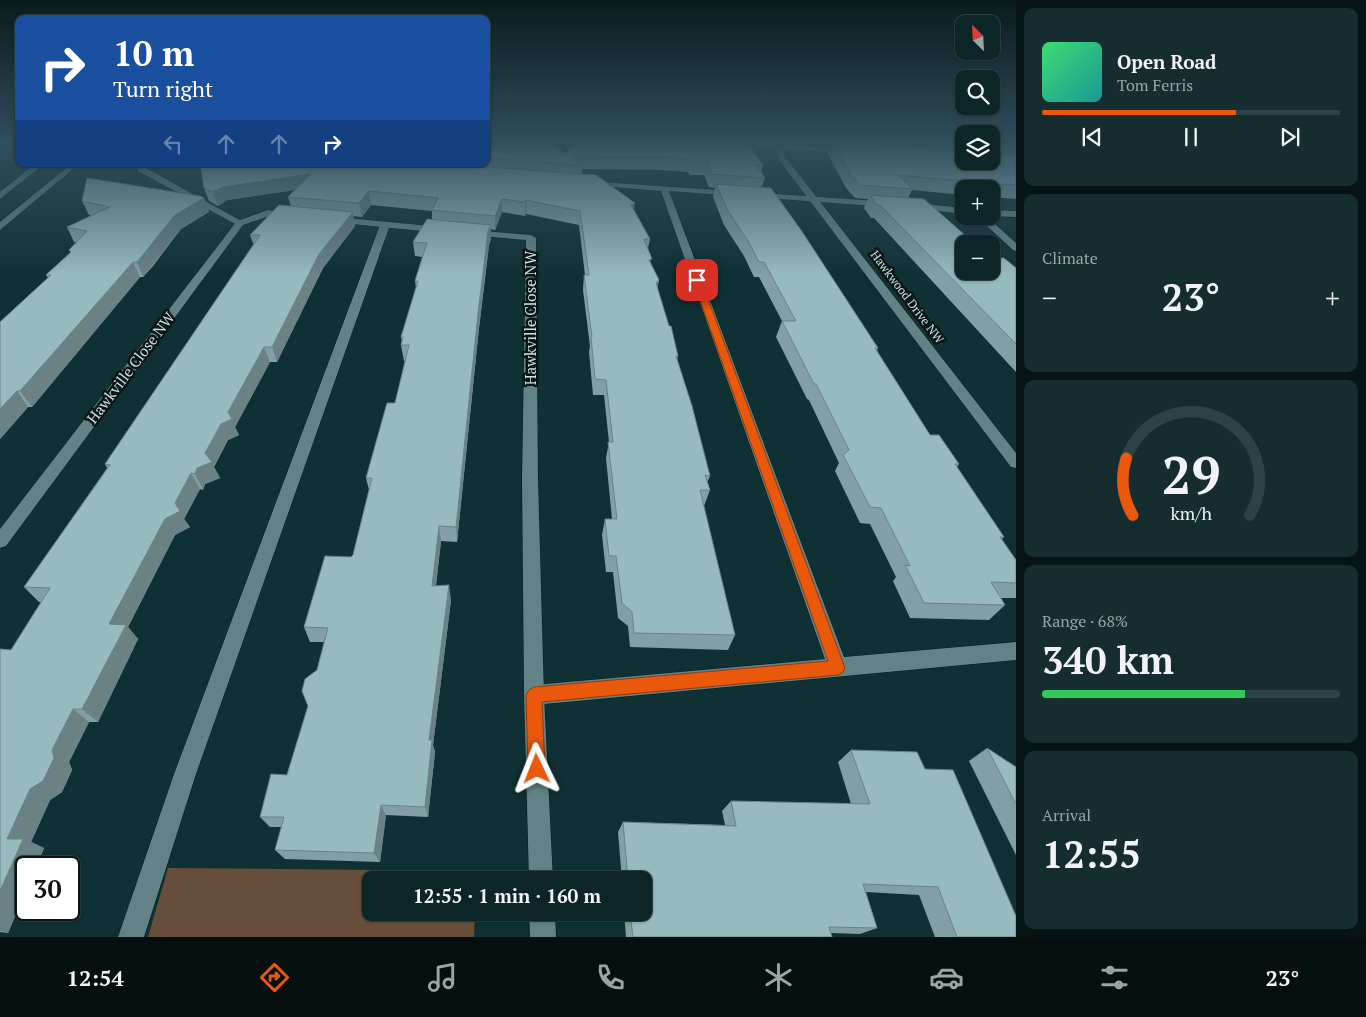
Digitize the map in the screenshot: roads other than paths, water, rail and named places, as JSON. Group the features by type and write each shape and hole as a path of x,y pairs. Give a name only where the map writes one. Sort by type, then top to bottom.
{"street":[{"path":"0,196 12,187"},
{"path":"0,227 48,187"},
{"path":"173,187 240,223"},
{"path":"647,187 894,205"},
{"name":"Hawkwood Drive NW","path":"805,187 1016,463"},
{"path":"664,188 838,668"},
{"path":"904,206 955,209"},
{"path":"1000,213 1016,214"},
{"name":"Hawkville Close NW","path":"0,541 240,223 268,214 531,238 530,478 534,695 541,871"},
{"path":"131,937 185,774 385,225"},
{"path":"990,225 1016,248"},
{"path":"534,695 1016,651"},
{"path":"542,921 543,937"}]}
